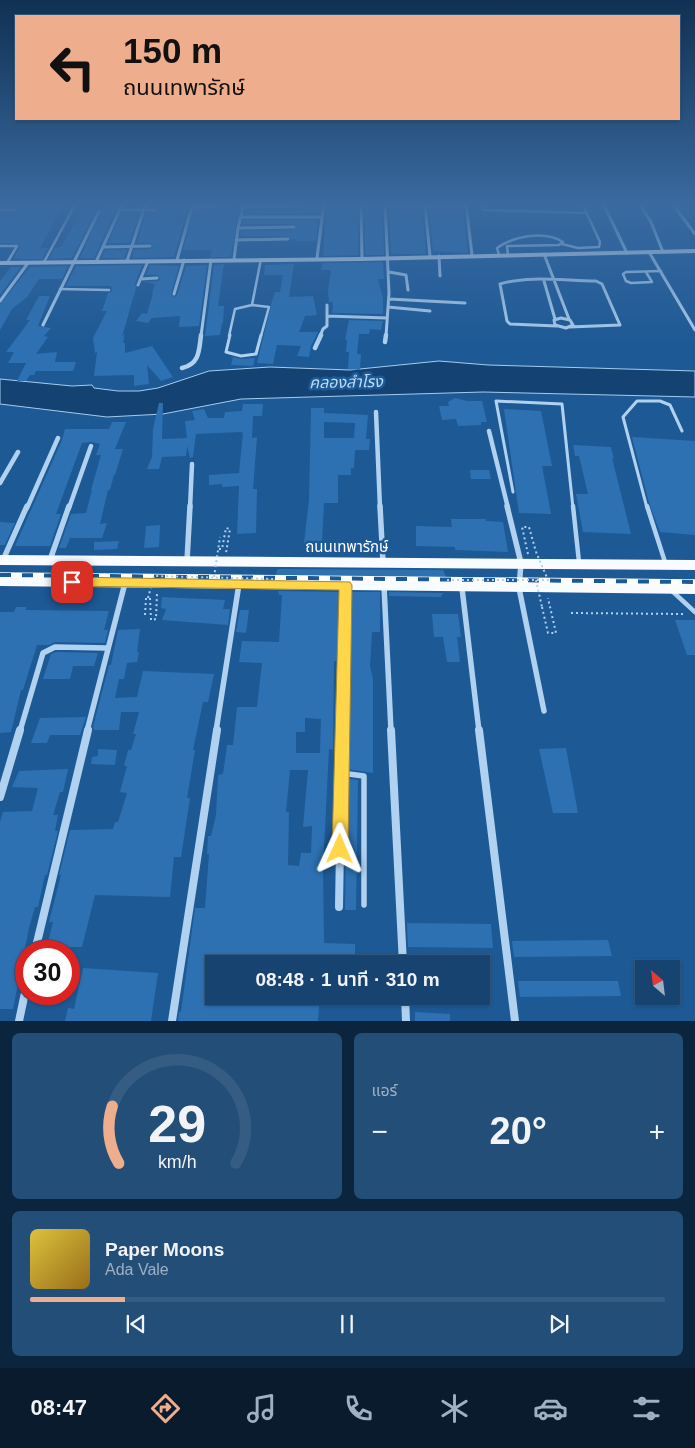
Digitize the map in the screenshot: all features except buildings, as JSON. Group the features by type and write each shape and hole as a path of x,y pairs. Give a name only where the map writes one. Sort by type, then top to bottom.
{"main road":[{"path":"4,263 695,252"},
{"name":"ถนนเทพารักษ์","path":"2,560 262,563 383,562 524,557 579,562 695,565"},
{"path":"0,581 462,588 519,588 541,584 695,589"}],"street":[{"path":"43,325 80,251"},
{"path":"96,262 101,251"},
{"path":"128,261 131,251"},
{"path":"174,294 182,251"},
{"path":"234,259 235,251"},
{"path":"317,258 318,251"},
{"path":"362,251 362,258"},
{"path":"385,342 388,307 388,251"},
{"path":"429,251 430,256"},
{"path":"471,251 472,255"},
{"path":"649,252 695,330"},
{"path":"544,254 569,319 573,323 569,327"},
{"path":"439,256 440,276"},
{"path":"182,368 190,366 198,358 211,260"},
{"path":"138,285 148,261"},
{"path":"0,301 28,262"},
{"path":"389,272 406,275 408,290"},
{"path":"141,278 157,278"},
{"path":"544,281 555,319 554,323 557,326"},
{"path":"544,281 600,282 620,325 569,327 515,326 508,321 500,284 506,282 544,281"},
{"path":"388,299 465,303"},
{"path":"315,348 323,329 327,326 327,305"},
{"path":"388,307 430,311"},
{"path":"327,316 387,318"},
{"path":"555,319 569,319"},
{"path":"376,412 383,562"},
{"path":"488,431 524,557 519,588 544,711"},
{"path":"2,560 58,438"},
{"path":"50,560 91,446"},
{"path":"0,483 18,452"},
{"path":"187,561 192,464"},
{"path":"38,940 107,648 126,582"},
{"path":"172,1020 239,584"},
{"path":"339,907 345,585"},
{"path":"384,586 403,955"},
{"path":"462,588 515,1020"},
{"path":"0,796 43,652 56,647 107,648"},
{"path":"18,1020 22,1005"},
{"path":"405,1005 406,1020"}],"lane":[{"path":"4,263 13,251"},
{"path":"44,262 50,251"},
{"path":"498,251 499,255"},
{"path":"508,251 508,255"},
{"path":"252,305 261,259"},
{"path":"646,272 652,282 628,282 623,274 626,272 646,272 661,272"},
{"path":"60,290 109,290"},
{"path":"252,305 269,307 256,354 252,356 230,355 226,352 236,309 240,306 252,305"},
{"path":"513,492 496,401 562,404 579,562"},
{"path":"666,564 652,526 623,417 637,402 660,401 670,405 682,431"},
{"path":"670,589 695,612"},
{"path":"341,773 359,774 364,776 366,782 364,905"}],"path":[{"path":"447,580 541,584 548,580 536,552 530,527 522,527 524,557"},
{"path":"214,577 225,531 226,528 230,528 227,548"},
{"path":"220,537 218,549 221,548"},
{"path":"156,599 156,619 151,620 149,598 154,576 274,579"},
{"path":"541,584 556,633 548,633 547,630 542,606 541,584"},
{"path":"145,615 146,598 149,598"},
{"path":"571,613 686,614"}],"water":[{"name":"คลองสำโรง","path":"439,361 488,365 695,371 695,397 483,392 241,399 163,414 107,417 0,404 0,379 72,386 92,385 94,388 139,391 158,388 209,371 270,367 350,370"}],"railway":[{"path":"0,575 695,582"}],"route":[{"path":"72,582 345,585 340,849"}]}
